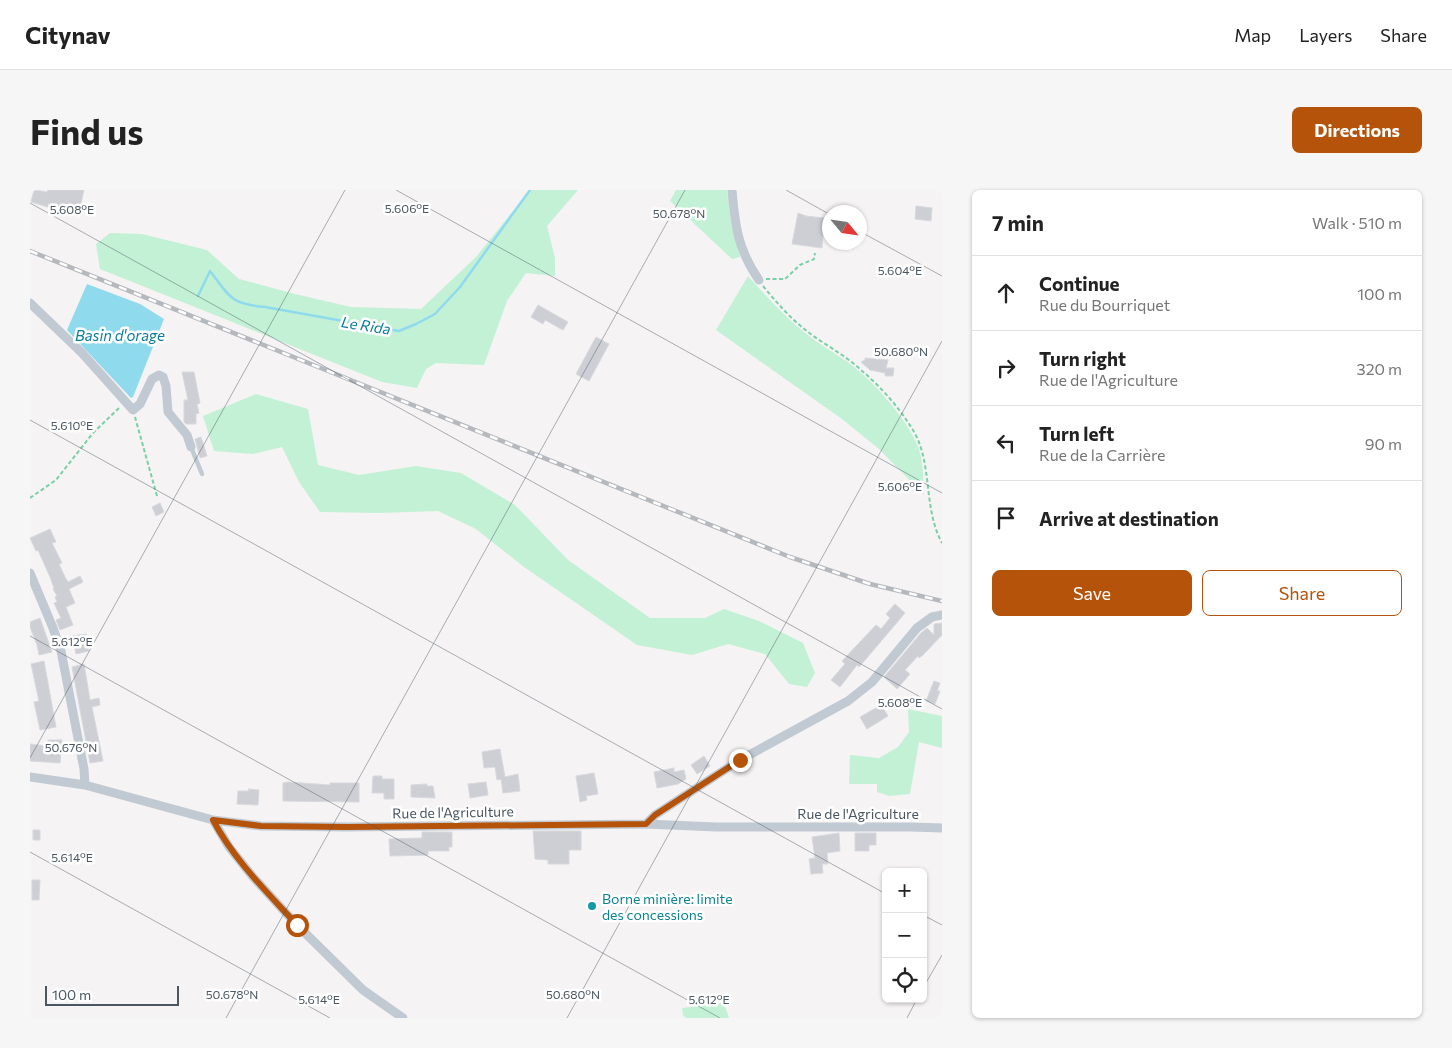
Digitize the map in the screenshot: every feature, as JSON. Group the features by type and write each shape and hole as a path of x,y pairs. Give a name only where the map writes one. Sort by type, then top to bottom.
{"street":[{"path":"732,190 739,240 744,257 758,279"},
{"path":"30,303 82,354 133,410 140,404 152,379 159,375 163,377 166,386 168,412 186,435 191,447"},
{"path":"30,573 54,628 60,651 84,769 85,785"},
{"path":"646,824 655,815 740,760 848,701 872,682 917,628 932,617 942,615"},
{"name":"Rue de l'Agriculture","path":"30,777 85,785 213,820 261,826 646,824 942,828"},
{"path":"213,820 222,836 247,870 297,925 363,990 403,1018"}],"lane":[{"path":"191,447 202,474"}],"path":[{"path":"758,279 785,279 800,265 814,259 815,253"},
{"path":"758,279 777,303 794,320 861,370 886,395 911,426 921,445 927,475 931,516 942,542"},
{"path":"30,498 56,480 93,433 126,402"},
{"path":"133,410 157,496"}],"green space":[{"path":"530,190 578,190 547,226 555,258 555,276 526,273 507,301 484,365 436,363 426,369 417,388 382,382 100,269 96,244 110,233 142,234 207,250 239,279 351,307 421,309 476,257"},
{"path":"676,190 727,190 731,222 740,257 732,259 670,201"},
{"path":"748,276 790,320 810,337 858,370 896,410 919,448 923,468 924,495 879,449 842,419 716,330"},
{"path":"256,394 308,409 318,465 359,475 416,466 461,473 515,505 568,560 650,618 705,618 724,609 759,621 803,643 815,673 807,687 789,684 765,654 728,644 692,655 637,645 524,567 476,529 438,511 320,512 299,482 282,447 253,454 214,451 203,416"},
{"path":"908,709 942,716 942,748 919,742 910,794 889,796 877,792 877,784 849,784 850,755 879,758 898,747 909,732"},
{"path":"724,1003 729,1018 686,1018 683,1015 682,1008"}],"water":[{"name":"Basin d'orage","path":"87,284 140,304 164,319 131,398 67,330"}],"building":[{"path":"34,190 47,192 48,190 84,190 78,216 31,202"},
{"path":"916,206 932,208 931,221 915,219"},
{"path":"798,213 822,218 822,248 792,244"},
{"path":"538,305 568,322 563,330 545,320 543,324 531,317"},
{"path":"596,337 609,344 589,381 576,374"},
{"path":"865,358 888,360 886,368 894,368 893,376 885,376 885,373 870,370 861,362"},
{"path":"182,372 194,372 200,403 197,404 199,413 196,414 196,424 186,424 184,422 184,400 188,400"},
{"path":"201,437 207,456 200,458 195,439"},
{"path":"160,503 164,512 156,516 152,507"},
{"path":"50,529 56,542 52,543 62,563 59,564 68,582 80,576 83,582 69,589 75,603 66,607 73,625 60,630 56,620 61,618 54,603 57,602 55,597 57,596 38,550 36,551 30,538"},
{"path":"895,604 905,613 859,667 857,665 840,687 831,680 845,664 842,661 876,625 881,629 890,618 886,614"},
{"path":"40,618 52,652 39,655 30,622"},
{"path":"942,623 942,635 905,670 910,674 897,689 884,677 921,633 927,628 934,635 934,624"},
{"path":"86,634 89,651 76,654 72,636"},
{"path":"44,661 56,727 40,730 34,702 39,701 31,664"},
{"path":"84,664 90,700 99,698 100,705 92,707 103,761 90,763 72,667"},
{"path":"934,681 940,683 937,691 940,691 935,704 926,701"},
{"path":"881,705 888,716 867,729 860,717"},
{"path":"48,740 62,740 60,763 30,761 30,744 47,746"},
{"path":"500,749 505,777 518,774 520,791 503,793 501,779 497,780 495,767 484,768 482,752"},
{"path":"704,756 710,766 697,774 691,765"},
{"path":"674,768 674,772 684,770 686,779 678,784 657,788 654,772"},
{"path":"594,773 598,794 586,796 587,800 580,802 576,776"},
{"path":"373,776 382,776 382,779 394,779 394,799 384,799 384,793 372,793"},
{"path":"486,782 488,795 470,798 468,784"},
{"path":"283,783 330,785 330,783 359,783 359,802 283,801"},
{"path":"427,784 427,786 433,786 435,798 411,797 411,785"},
{"path":"248,789 259,790 258,805 237,804 238,791 249,791"},
{"path":"33,830 40,830 40,840 33,840"},
{"path":"533,831 581,831 581,850 569,850 569,864 548,864 548,860 535,859"},
{"path":"422,832 452,832 452,847 449,847 449,851 428,851 428,855 390,856 389,839 422,838"},
{"path":"839,833 840,851 827,853 828,864 822,864 823,873 811,874 809,859 815,858 812,837"},
{"path":"855,833 876,833 876,845 869,845 869,851 855,851"},
{"path":"32,880 40,880 39,900 32,900"}],"waterway":[{"name":"Le Rida","path":"198,296 210,271 232,298 244,304 399,331 435,314 460,287 530,190"}],"railway":[{"path":"30,251 790,557 870,584 942,601"}],"place":[{"name":"Borne minière: limite des concessions","path":"592,906"}],"route":[{"path":"297,925 253,877 229,847 213,820 261,826 347,827 646,824 655,815 740,760"}]}
